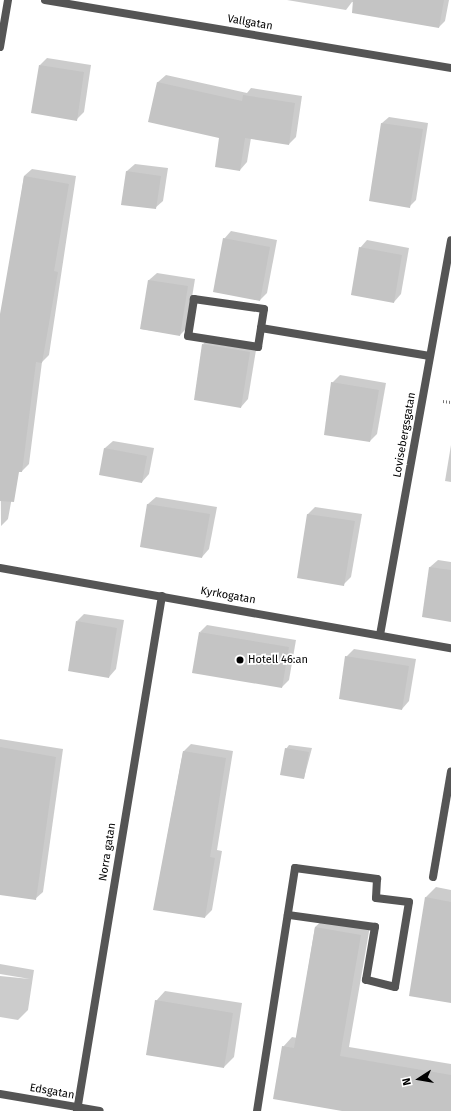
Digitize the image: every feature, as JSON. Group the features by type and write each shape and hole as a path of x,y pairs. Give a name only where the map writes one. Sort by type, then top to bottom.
{"street":[{"path":"0,47 8,0"},
{"name":"Vallgatan","path":"45,0 451,68"},
{"name":"Lovisebergsgatan","path":"380,635 451,240"},
{"path":"194,299 264,309 261,328 258,347 188,336 194,299"},
{"path":"261,328 430,356"},
{"name":"Kyrkogatan","path":"0,568 451,648"},
{"name":"Norra gatan","path":"77,1109 162,596"},
{"path":"433,877 451,772"},
{"path":"257,1111 295,868 377,879 376,898 409,902 395,987 366,980 375,927 288,915"},
{"name":"Edsgatan","path":"0,1094 77,1109 100,1111"}],"building":[{"path":"353,0 444,0 439,28 352,13"},
{"path":"39,65 84,72 77,121 31,113"},
{"path":"157,82 242,101 243,95 295,103 289,145 245,138 240,171 215,167 219,138 148,122"},
{"path":"381,123 423,129 410,208 369,201"},
{"path":"126,171 161,176 156,209 121,205"},
{"path":"24,176 69,184 54,271 58,272 42,363 36,362 22,472 19,472 14,502 0,501 0,314"},
{"path":"223,238 270,247 260,301 213,292"},
{"path":"359,247 402,255 394,303 351,295"},
{"path":"148,280 188,286 180,336 140,329"},
{"path":"202,344 250,352 241,408 194,400"},
{"path":"331,382 379,390 370,442 324,435"},
{"path":"104,448 147,456 142,483 99,475"},
{"path":"147,504 210,514 202,558 140,547"},
{"path":"307,514 355,521 344,586 297,578"},
{"path":"429,567 451,570 451,622 422,617"},
{"path":"76,621 117,628 109,678 68,671"},
{"name":"Hotell 46:an","path":"199,632 289,647 282,688 192,673"},
{"path":"345,656 409,666 402,710 339,699"},
{"path":"0,747 56,757 36,900 0,895"},
{"path":"285,748 309,752 304,779 280,775"},
{"path":"183,751 226,758 210,857 215,858 205,918 153,910"},
{"path":"425,897 451,902 451,1003 409,996"},
{"path":"315,927 361,935 340,1056 451,1075 451,1111 342,1111 273,1099 282,1046 294,1048"},
{"path":"155,1000 233,1013 224,1068 146,1055"}],"place":[{"name":"Hotell 46:an","path":"240,660"}]}
